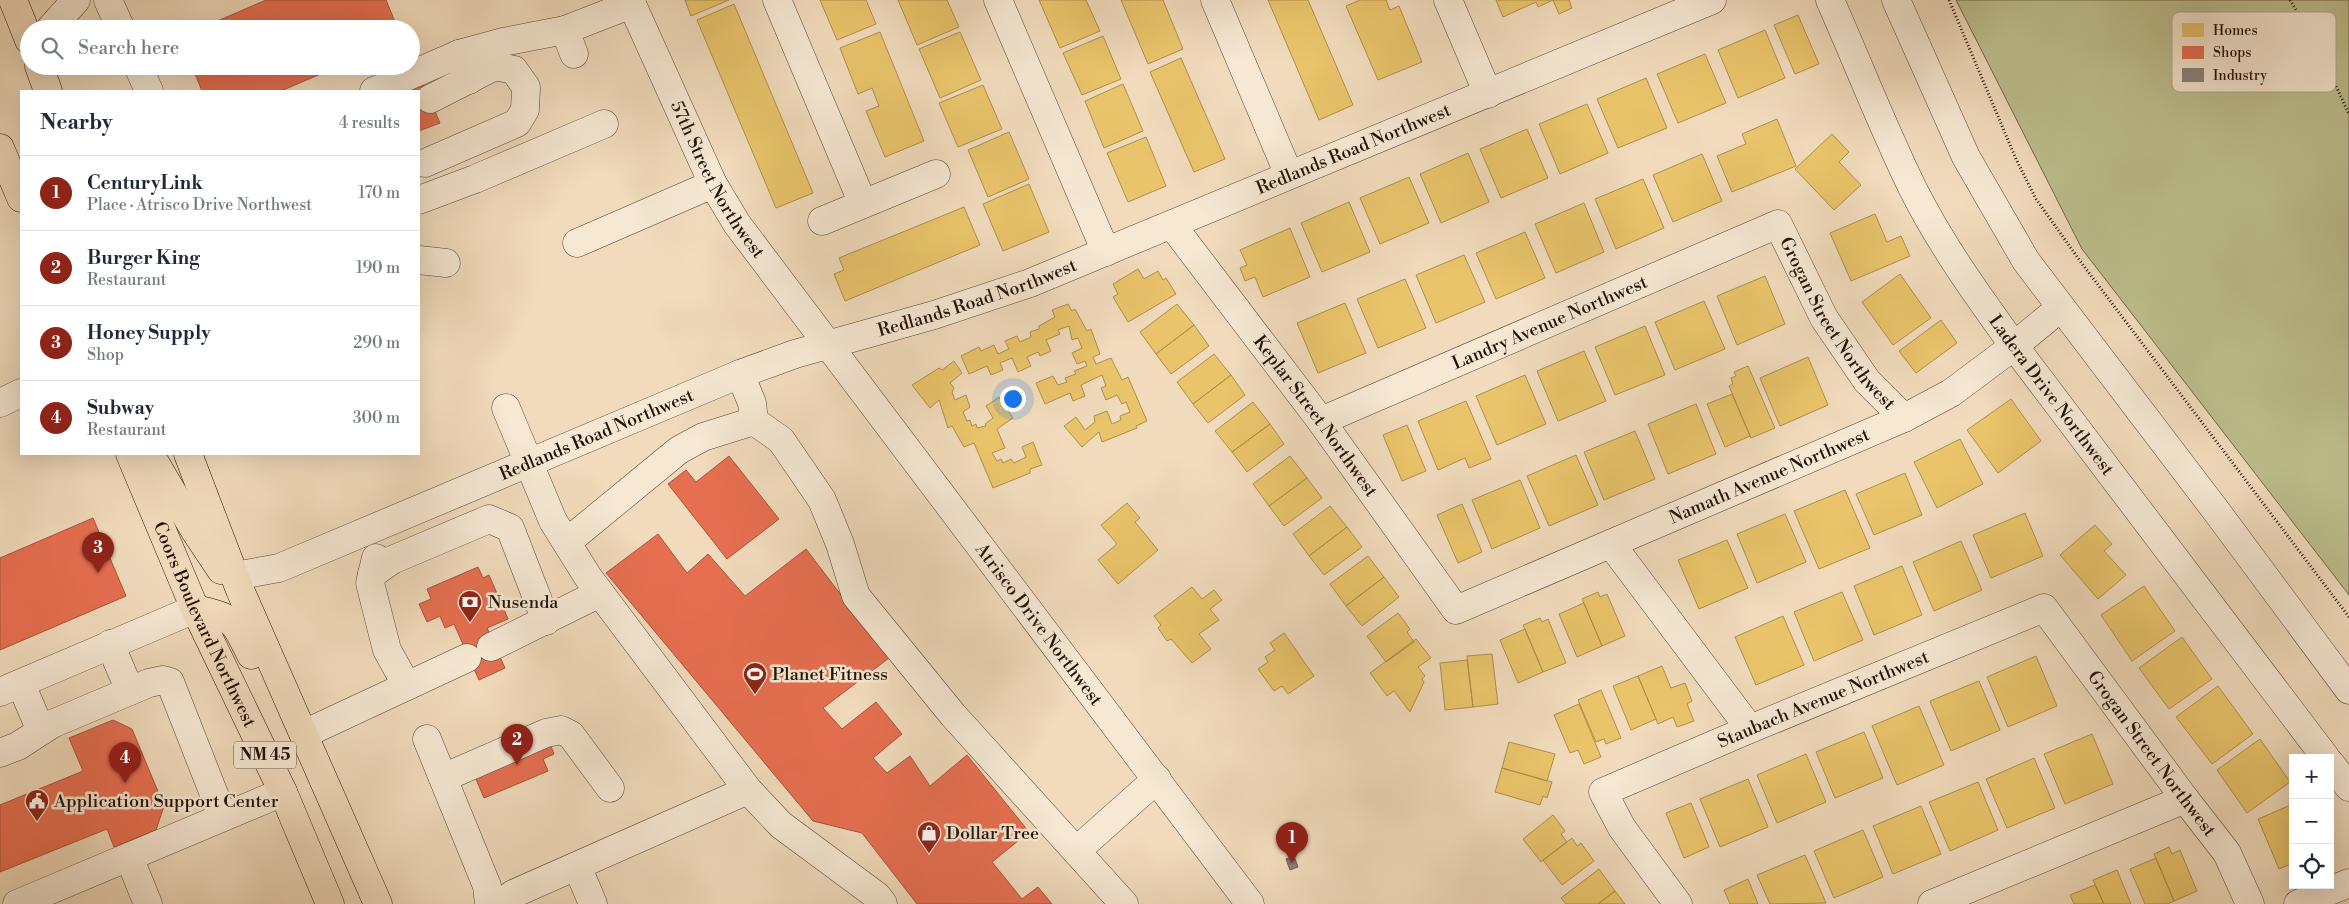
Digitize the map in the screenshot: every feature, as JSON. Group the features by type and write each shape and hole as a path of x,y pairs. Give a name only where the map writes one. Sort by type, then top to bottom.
{"main road":[{"path":"13,0 21,20"},
{"path":"42,75 48,90"},
{"path":"3,159 20,196"},
{"name":"Coors Boulevard Northwest","path":"130,455 195,609 283,792 330,904"},
{"path":"151,455 220,570 235,576"},
{"name":"NM 45","path":"188,455 235,576 378,904"},
{"path":"195,609 223,615 236,625 286,727 317,764"}],"street":[{"path":"58,20 76,0"},
{"path":"777,0 863,204"},
{"path":"998,0 1106,252"},
{"path":"1215,0 1289,175"},
{"path":"1448,0 1488,94"},
{"name":"Redlands Road Northwest","path":"235,576 279,568 740,374 830,344 943,312 1030,283 1712,0"},
{"name":"Ladera Drive Northwest","path":"1830,0 1913,189 1973,289 2014,346 2323,754"},
{"path":"1896,0 1966,157 2026,261 2217,512 2349,690"},
{"path":"110,1 117,20"},
{"path":"420,71 460,54 503,42 570,42 631,2"},
{"name":"57th Street Northwest","path":"631,2 713,184 737,224 830,344"},
{"path":"460,54 469,80"},
{"path":"425,163 517,123 526,110 526,87 514,70 495,66 430,99"},
{"path":"142,75 149,90"},
{"path":"376,90 411,75"},
{"path":"420,200 604,124"},
{"path":"822,221 936,174"},
{"path":"577,244 713,184"},
{"name":"Grogan Street Northwest","path":"1778,224 1824,318 1867,381 1904,418"},
{"name":"Landry Avenue Northwest","path":"1321,421 1778,224"},
{"name":"Keplar Street Northwest","path":"1172,225 1321,421 1456,610"},
{"path":"420,260 446,263"},
{"name":"Namath Avenue Northwest","path":"1456,610 1904,418 1951,393 2014,346 2060,308"},
{"name":"Atrisco Drive Northwest","path":"830,344 1250,904"},
{"path":"740,374 752,403 754,421 781,440 822,500 840,544 856,596 953,715 1124,904"},
{"path":"0,403 20,393"},
{"path":"506,408 553,521 566,542 600,593 748,790 781,825 877,896 883,904"},
{"path":"566,542 679,450 703,437 754,421"},
{"path":"488,480 500,524"},
{"path":"372,574 392,560 489,519 510,528 546,621"},
{"path":"386,523 370,583 388,650 407,686"},
{"path":"1611,544 1750,729"},
{"path":"491,647 600,593"},
{"name":"Grogan Street Northwest","path":"2044,608 2227,853 2250,904"},
{"name":"Staubach Avenue Northwest","path":"1678,904 1622,828 1603,792 1750,729 2044,608"},
{"path":"41,731 10,688 195,609"},
{"path":"110,644 130,691"},
{"path":"304,734 467,658"},
{"path":"0,753 18,746 41,731 156,680 170,682 224,817"},
{"path":"443,778 546,733 561,730 571,735 610,788"},
{"path":"427,739 487,886 489,904"},
{"path":"2334,768 2349,787"},
{"path":"1076,851 1157,780"},
{"path":"500,904 513,894 748,790"},
{"path":"17,904 283,792"},
{"path":"1932,904 2185,799"},
{"path":"129,857 148,904"},
{"path":"577,866 593,904"},
{"path":"2298,904 2349,883"}],"path":[{"path":"1949,0 2016,159 2036,199 2083,265 2349,617"},
{"path":"2290,0 2297,12"},
{"path":"2336,86 2349,114"}],"green space":[{"path":"1956,0 2349,0 2349,595 2082,249"}],"building: Homes":[{"path":"685,0 729,0 691,16"},
{"path":"820,0 866,0 876,24 837,40"},
{"path":"898,0 947,0 959,27 917,45"},
{"path":"1039,0 1086,0 1100,31 1060,48"},
{"path":"1121,0 1163,0 1183,49 1148,64"},
{"path":"1268,0 1308,0 1353,105 1319,120"},
{"path":"1360,0 1386,0 1390,10 1399,6 1422,62 1378,80 1346,6"},
{"path":"1496,0 1553,0 1538,7 1536,2 1503,17"},
{"path":"1553,0 1569,0 1572,8 1559,14"},
{"path":"734,4 813,193 776,208 697,20"},
{"path":"1798,15 1819,64 1795,74 1774,25"},
{"path":"1765,30 1785,78 1738,98 1718,50"},
{"path":"880,32 924,141 885,157 866,111 879,106 872,88 858,94 840,48"},
{"path":"960,32 981,80 940,98 919,49"},
{"path":"1103,36 1121,79 1082,95 1063,53"},
{"path":"1705,54 1726,103 1678,123 1657,74"},
{"path":"1181,58 1225,159 1194,172 1150,72"},
{"path":"1646,78 1667,128 1618,148 1597,99"},
{"path":"1123,84 1143,131 1104,148 1085,101"},
{"path":"983,85 1002,129 958,147 939,103"},
{"path":"1587,104 1608,153 1560,174 1539,124"},
{"path":"1777,119 1796,166 1732,192 1717,156 1746,144 1742,134"},
{"path":"1527,129 1548,178 1501,198 1480,149"},
{"path":"1009,132 1029,179 988,197 968,150"},
{"path":"1832,134 1849,152 1839,162 1861,185 1834,210 1795,169"},
{"path":"1146,137 1166,186 1128,202 1107,153"},
{"path":"1468,153 1489,202 1441,223 1420,174"},
{"path":"1702,154 1722,201 1673,222 1653,175"},
{"path":"1409,177 1429,223 1380,244 1360,198"},
{"path":"1643,179 1664,228 1616,249 1595,199"},
{"path":"1029,184 1049,232 1003,251 983,204"},
{"path":"1349,202 1370,252 1322,272 1301,223"},
{"path":"1584,203 1604,252 1556,273 1535,224"},
{"path":"964,207 980,245 845,301 834,274 844,270 839,258"},
{"path":"1875,214 1887,242 1901,236 1910,256 1851,281 1830,233"},
{"path":"1290,228 1310,277 1263,297 1255,277 1245,281 1240,268 1247,265 1240,250"},
{"path":"1525,232 1545,278 1496,299 1476,253"},
{"path":"1464,255 1485,302 1436,323 1416,275"},
{"path":"1138,269 1144,279 1158,271 1163,280 1166,278 1176,294 1128,322 1113,297 1118,294 1113,284"},
{"path":"1900,274 1931,318 1893,345 1862,302"},
{"path":"1765,276 1785,324 1737,345 1717,296"},
{"path":"1405,279 1426,328 1378,348 1357,299"},
{"path":"1704,301 1725,349 1675,370 1655,322"},
{"path":"1345,303 1366,353 1318,373 1297,323"},
{"path":"1068,304 1072,311 1075,309 1087,331 1091,329 1100,354 1093,357 1096,364 1111,358 1122,380 1128,377 1147,421 1136,426 1137,428 1102,442 1099,432 1082,447 1064,426 1076,417 1085,430 1095,422 1094,416 1107,411 1112,424 1121,420 1120,416 1130,412 1126,402 1122,404 1117,395 1106,400 1101,388 1106,386 1102,375 1081,385 1085,396 1073,401 1070,393 1045,404 1036,383 1053,376 1058,385 1067,382 1065,378 1076,374 1074,371 1087,366 1085,361 1077,364 1072,353 1082,348 1078,338 1072,340 1069,326 1058,330 1060,334 1046,340 1051,351 1040,356 1038,352 1027,357 1031,366 1018,372 1012,358 1000,363 1003,370 991,375 987,366 969,374 961,356 979,347 981,351 994,345 998,354 1009,349 1005,341 1017,336 1020,342 1031,337 1030,332 1039,329 1039,326 1055,317 1052,310"},
{"path":"1177,304 1194,325 1156,354 1140,332"},
{"path":"1941,320 1957,343 1916,373 1899,351"},
{"path":"1194,325 1209,346 1171,374 1156,354"},
{"path":"1645,326 1665,375 1615,395 1595,347"},
{"path":"1584,351 1606,401 1558,421 1537,371"},
{"path":"1214,354 1231,375 1193,404 1177,382"},
{"path":"1808,357 1828,405 1780,426 1760,378"},
{"path":"954,361 962,373 950,383 954,388 952,392 955,400 966,395 970,407 963,412 967,421 970,420 972,426 976,424 977,428 986,426 985,424 993,418 986,406 999,397 1013,418 997,429 1005,448 992,453 997,461 1001,459 1003,463 1011,459 1014,463 1026,457 1022,447 1033,442 1042,465 1030,469 1030,473 993,488 974,443 964,447 952,426 948,428 939,400 930,408 912,385 939,368 942,370"},
{"path":"1748,366 1775,428 1751,438 1729,386 1733,384 1731,378 1736,376 1734,372"},
{"path":"1231,375 1245,395 1208,423 1193,404"},
{"path":"1525,375 1546,424 1497,445 1476,396"},
{"path":"1732,394 1750,436 1725,447 1707,404"},
{"path":"2011,399 2041,441 1998,473 1967,430"},
{"path":"1466,401 1491,459 1469,468 1465,458 1438,470 1418,421"},
{"path":"1253,402 1270,424 1232,452 1215,431"},
{"path":"1696,404 1716,454 1668,474 1648,424"},
{"path":"1270,424 1284,444 1247,472 1232,452"},
{"path":"1407,425 1426,471 1402,481 1383,435"},
{"path":"1635,431 1655,479 1604,500 1584,452"},
{"path":"1960,439 1983,484 1937,508 1914,462"},
{"path":"1576,455 1598,505 1549,526 1527,476"},
{"path":"1290,456 1307,478 1269,506 1253,484"},
{"path":"1905,473 1922,515 1874,535 1856,494"},
{"path":"1307,478 1322,498 1284,526 1269,506"},
{"path":"1520,480 1540,528 1492,549 1472,500"},
{"path":"1845,490 1870,548 1819,569 1794,511"},
{"path":"1127,503 1140,518 1135,522 1158,550 1118,584 1098,560 1117,544 1101,525"},
{"path":"1462,504 1482,552 1458,563 1437,515"},
{"path":"1330,506 1347,527 1309,556 1293,534"},
{"path":"2025,513 2043,556 1991,578 1973,535"},
{"path":"1785,514 1806,562 1757,583 1737,534"},
{"path":"2095,525 2112,544 2104,551 2126,575 2098,599 2060,555"},
{"path":"1347,527 1362,547 1324,575 1309,556"},
{"path":"1727,540 1748,588 1699,609 1678,560"},
{"path":"1961,541 1982,590 1934,611 1913,562"},
{"path":"1368,556 1384,577 1346,606 1330,584"},
{"path":"1902,566 1922,615 1874,635 1854,586"},
{"path":"1384,577 1399,597 1362,626 1346,606"},
{"path":"2144,586 2175,631 2132,661 2101,615"},
{"path":"1192,587 1202,599 1214,590 1222,600 1210,609 1219,620 1199,634 1211,649 1192,663 1171,639 1167,641 1158,628 1161,625 1154,616"},
{"path":"1598,592 1600,597 1607,594 1625,636 1602,646 1582,599"},
{"path":"1842,592 1863,640 1814,661 1794,612"},
{"path":"1584,603 1602,646 1577,657 1559,614"},
{"path":"1398,613 1410,629 1407,632 1414,642 1386,662 1367,636"},
{"path":"1783,616 1804,665 1756,685 1735,637"},
{"path":"1540,618 1542,622 1548,619 1566,663 1543,672 1523,625"},
{"path":"1525,629 1543,672 1518,683 1500,640"},
{"path":"1284,633 1314,676 1288,694 1282,686 1274,691 1258,669 1268,662 1265,657 1275,650 1270,643"},
{"path":"2182,637 2212,679 2169,709 2139,668"},
{"path":"1416,639 1431,658 1418,667 1425,676 1422,679 1424,682 1410,712 1394,691 1387,696 1370,673"},
{"path":"1492,654 1498,704 1473,707 1467,656"},
{"path":"2036,656 2057,706 2008,727 1987,677"},
{"path":"1467,660 1473,707 1445,710 1440,663"},
{"path":"1662,666 1671,688 1685,683 1692,701 1687,704 1694,721 1677,727 1673,717 1658,724 1638,676"},
{"path":"1638,676 1656,719 1631,730 1613,686"},
{"path":"1979,681 2000,730 1951,751 1930,701"},
{"path":"2218,686 2253,734 2212,764 2176,717"},
{"path":"1601,690 1621,738 1606,744 1604,739 1596,742 1578,700"},
{"path":"1579,704 1601,757 1584,764 1578,750 1570,753 1554,715"},
{"path":"1919,706 1944,765 1897,785 1872,726"},
{"path":"1864,732 1883,778 1835,798 1816,752"},
{"path":"2092,734 2113,784 2065,804 2044,754"},
{"path":"2260,739 2289,783 2247,813 2217,770"},
{"path":"1509,742 1555,754 1547,781 1502,768"},
{"path":"1806,754 1826,802 1777,823 1757,775"},
{"path":"2034,758 2055,808 2007,828 1986,779"},
{"path":"1502,768 1552,782 1547,798 1543,796 1540,805 1495,792"},
{"path":"1748,779 1768,827 1720,847 1700,799"},
{"path":"1978,782 1998,830 1950,851 1929,802"},
{"path":"1691,803 1709,847 1684,858 1666,813"},
{"path":"1921,806 1941,854 1893,874 1873,826"},
{"path":"2289,806 2289,865 2279,869 2258,819"},
{"path":"1553,815 1565,831 1561,834 1567,842 1541,862 1523,839"},
{"path":"1863,830 1883,877 1834,898 1814,851"},
{"path":"1572,838 1577,846 1581,843 1594,861 1562,885 1543,860"},
{"path":"2169,847 2172,854 2180,850 2197,891 2174,901 2154,854"},
{"path":"1805,855 1826,903 1770,904 1757,875"},
{"path":"2156,858 2174,901 2167,904 2145,904 2130,869"},
{"path":"1599,869 1615,891 1598,904 1566,904 1561,898"},
{"path":"2117,870 2131,904 2104,904 2093,880"},
{"path":"1748,879 1758,904 1730,904 1724,890"},
{"path":"2095,885 2104,904 2074,904 2070,895"},
{"path":"1615,891 1625,904 1598,904"}],"building: Shops":[{"path":"266,0 386,0 394,20 220,20"},
{"path":"196,75 318,75 283,90 202,90"},
{"path":"421,79 440,123 420,131 420,90 395,90"},
{"path":"729,456 779,519 727,559 668,484 686,470 696,482"},
{"path":"93,518 126,596 0,650 0,558"},
{"path":"658,534 687,573 708,554 745,596 806,549 889,658 823,708 842,729 876,702 902,734 873,758 887,773 910,756 930,786 967,755 1029,832 992,862 1022,899 1038,887 1052,904 917,904 862,833 813,821 606,573"},
{"name":"Nusenda","path":"478,567 483,578 489,575 508,619 487,628 505,668 479,680 454,624 445,628 440,616 427,622 419,604 431,599 427,589"},
{"path":"113,720 132,729 164,806 156,830 114,847 107,829 0,872 0,805 83,771 69,738"},
{"path":"549,741 554,754 543,759 548,771 484,798 473,772"}],"building: Industry":[{"path":"1294,856 1298,867 1290,870 1286,859"}],"place":[{"name":"Honey Supply","path":"98,573"},
{"name":"Nusenda","path":"470,623"},
{"name":"Planet Fitness","path":"755,695"},
{"name":"Burger King","path":"517,765"},
{"name":"Subway","path":"125,783"},
{"name":"Application Support Center","path":"37,822"},
{"name":"Dollar Tree","path":"929,854"},
{"name":"CenturyLink","path":"1292,863"}]}
